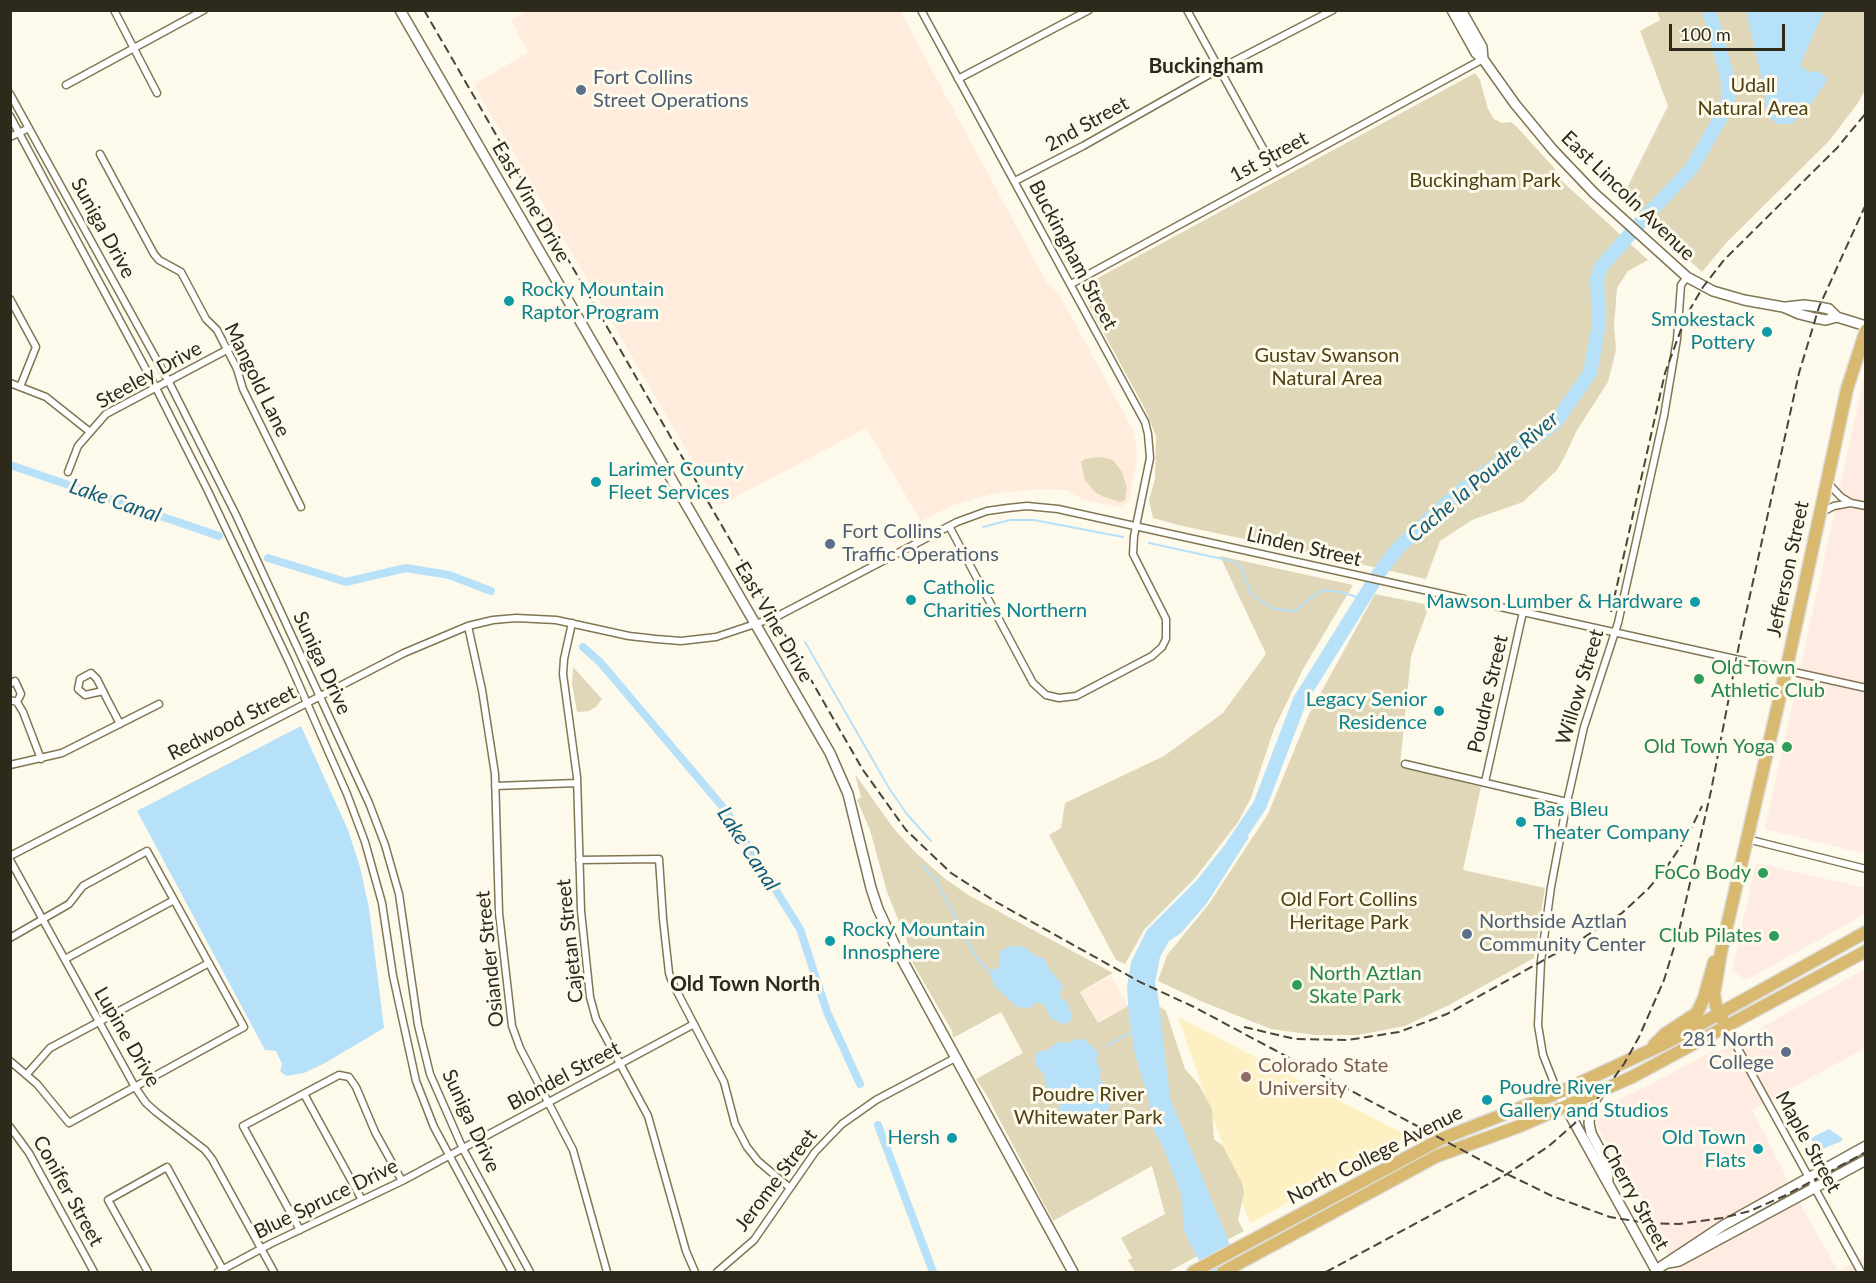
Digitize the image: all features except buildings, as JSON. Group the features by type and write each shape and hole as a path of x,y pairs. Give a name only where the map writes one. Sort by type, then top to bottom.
{"highway":[{"name":"Jefferson Street","path":"1726,1027 1716,1006 1714,994 1721,952 1786,671 1847,389 1866,328"},
{"name":"North College Avenue","path":"1193,1272 1441,1139 1558,1093 1647,1052 1866,932"},
{"name":"North College Avenue","path":"1223,1272 1437,1156 1520,1126 1640,1073 1866,951"},
{"path":"1647,1052 1665,1034 1697,1013 1704,998 1712,964 1721,952"}],"main road":[{"name":"East Vine Drive","path":"400,10 841,776 853,812 871,888 899,954 1073,1272"},
{"name":"East Lincoln Avenue","path":"1452,10 1476,53 1483,59 1533,127 1574,173 1687,277 1713,291 1744,300 1784,307 1804,305 1829,309 1837,317 1866,328"},
{"name":"East Lincoln Avenue","path":"1461,10 1482,47 1483,59"},
{"path":"1600,1092 1591,1106 1589,1123 1591,1133 1606,1161 1609,1187"},
{"name":"Willow Street","path":"1558,1093 1565,1107"},
{"name":"Cherry Street","path":"1565,1107 1655,1272"},
{"path":"1655,1272 1676,1255 1724,1225 1866,1146"},
{"path":"1668,1263 1679,1261 1866,1160"}],"street":[{"path":"114,10 157,93"},
{"path":"66,85 204,10"},
{"name":"Buckingham Street","path":"921,10 1140,411 1148,434 1150,458 1133,542 1133,554 1166,620 1166,639 1152,656 1076,696 1059,698 1046,695 1033,683 949,526"},
{"path":"958,80 1089,10"},
{"path":"1187,10 1276,172"},
{"name":"2nd Street","path":"1015,181 1333,10"},
{"name":"1st Street","path":"1071,284 1483,59"},
{"name":"Suniga Drive","path":"10,94 168,381 236,515 369,803 385,845 399,894 418,1025 430,1074 463,1149 530,1272"},
{"path":"11,117 20,112"},
{"name":"Suniga Drive","path":"11,117 156,388 232,541 289,662 347,794 365,842 382,903 396,995 416,1081 434,1127 512,1272"},
{"path":"10,137 29,128"},
{"name":"Mangold Lane","path":"100,154 154,255 181,272 206,319 217,330 237,369 243,389 301,507"},
{"name":"Willow Street","path":"1558,1093 1543,1055 1538,1025 1551,887 1584,727 1614,633 1664,416 1677,339 1681,285 1687,277"},
{"path":"10,299 36,347 20,387"},
{"name":"Steeley Drive","path":"68,472 78,446 106,414 236,345"},
{"path":"10,383 46,397 90,432"},
{"path":"1827,482 1837,494 1851,503"},
{"path":"1820,513 1834,506 1851,503 1866,506"},
{"name":"Linden Street","path":"755,625 776,617 949,526 987,511 1027,506 1058,509 1866,688"},
{"name":"Poudre Street","path":"1485,782 1523,612"},
{"name":"Redwood Street","path":"10,858 404,653 468,626 493,620 516,618 556,620 629,636 681,641 716,637 755,625"},
{"name":"Cajetan Street","path":"572,623 563,674 577,783 580,911 592,1006 596,1019 648,1116 686,1251 695,1272"},
{"name":"Osiander Street","path":"468,626 482,690 495,786 499,913 512,1026 520,1048 573,1150 607,1272"},
{"path":"10,684 15,681 21,694 14,701 32,732 41,759"},
{"path":"102,690 120,724"},
{"path":"10,765 62,753 159,704"},
{"path":"1405,764 1567,802"},
{"path":"495,786 577,783"},
{"path":"1747,839 1866,869"},
{"path":"10,938 69,904 83,886 147,851 244,1028 69,1123 27,1074 10,1061"},
{"name":"Lupine Drive","path":"10,858 135,1087 146,1103 205,1150 274,1272"},
{"path":"579,860 659,859 669,973 723,1082 735,1124 747,1147 758,1161 790,1188"},
{"path":"65,959 174,900"},
{"path":"27,1074 50,1048 208,963"},
{"name":"Blondel Street","path":"449,1156 694,1024"},
{"name":"Maple Street","path":"1726,1027 1860,1272"},
{"name":"Jerome Street","path":"717,1272 754,1240 815,1152 842,1124 876,1100 957,1057"},
{"path":"300,1230 243,1126 339,1075 349,1077 356,1087 375,1132 402,1181"},
{"path":"304,1094 362,1200"},
{"name":"Conifer Street","path":"10,1127 29,1152 94,1272"},
{"name":"Blue Spruce Drive","path":"220,1271 449,1156"},
{"path":"148,1272 108,1200 167,1167 220,1271"}],"shaded area":[{"path":"528,11 900,11 1047,283 1059,294 1132,428 1137,460 1129,502 1119,507 1082,499 1067,490 1036,489 992,494 970,500 951,506 921,521 866,428 719,506 474,85 528,52 511,20"},
{"path":"1865,373 1865,854 1765,829"},
{"path":"1756,863 1865,888 1865,914 1746,980 1732,970"},
{"path":"1865,969 1865,1048 1752,1110 1784,1175 1838,1271 1865,1256 1865,1272 1677,1272 1598,1127 1597,1122 1603,1109 1713,1051 1718,1052"},
{"path":"1111,976 1128,1006 1098,1023 1081,992"},
{"name":"Colorado State University","path":"1178,1017 1408,1136 1250,1224"}],"green space":[{"name":"Udall Natural Area","path":"1657,11 1865,11 1865,90 1858,103 1829,141 1727,242 1702,272 1622,198 1668,106 1640,31 1660,20"},
{"name":"Gustav Swanson Natural Area","path":"1475,73 1480,80 1488,109 1494,119 1502,123 1511,122 1516,126 1555,169 1563,182 1648,260 1628,271 1617,288 1614,326 1616,350 1608,382 1577,430 1557,470 1523,502 1472,520 1440,541 1426,579 1153,518 1149,500 1155,479 1156,436 1145,409 1088,304 1084,292 1085,285"},
{"path":"1100,457 1113,460 1122,472 1127,488 1125,500 1120,502 1104,497 1095,492 1085,480 1081,462 1085,459"},
{"path":"1220,556 1353,585 1303,669 1274,729 1251,798 1238,822 1195,878 1144,930 1125,964 1116,960 1049,835 1061,828 1065,803 1164,756 1223,713 1266,654"},
{"name":"Old Fort Collins Heritage Park","path":"1375,594 1424,604 1428,609 1411,656 1400,765 1481,787 1463,870 1545,888 1534,958 1449,1005 1405,1026 1358,1035 1314,1035 1271,1029 1158,981 1167,955 1209,904 1268,814 1309,714"},
{"path":"573,667 602,699 596,707 589,711 577,712 572,683"},
{"name":"Poudre River Whitewater Park","path":"855,774 894,829 944,878 970,896 1113,973 1080,992 1098,1023 1139,1000 1152,1001 1166,1011 1185,1069 1199,1085 1212,1109 1214,1139 1223,1146 1242,1183 1244,1193 1238,1220 1244,1231 1168,1272 1135,1272 1128,1260 1132,1258 1121,1238 1165,1214 1152,1166 1053,1221 976,1079 1023,1053 1001,1012 953,1038 952,1031 911,960 912,954 887,892 870,830 857,800 861,797"}],"water":[{"path":"1746,11 1824,11 1800,65 1808,72 1817,71 1828,79 1805,112 1791,124 1777,124 1767,115 1764,88"},
{"path":"301,726 348,830 360,867 369,908 384,1028 325,1063 304,1073 286,1076 280,1071 282,1064 276,1051 265,1050 137,811"},
{"path":"1238,828 1249,837 1207,903 1181,933 1169,941 1160,957 1155,983 1170,1098 1241,1272 1205,1272 1183,1227 1182,1197 1163,1147 1155,1133 1148,1097 1135,1054 1127,987 1131,962 1147,930 1197,880"},
{"path":"1010,946 1025,947 1035,956 1044,958 1049,969 1063,985 1061,998 1067,1002 1073,1017 1068,1023 1063,1024 1050,1018 1045,1006 1039,1002 1028,1008 1017,1007 994,986 989,971 999,967 1000,951"},
{"path":"1075,1039 1085,1040 1098,1052 1096,1062 1101,1070 1099,1076 1105,1087 1106,1101 1110,1106 1107,1111 1075,1123 1066,1121 1059,1109 1060,1102 1054,1098 1045,1084 1044,1074 1036,1066 1035,1058 1037,1052 1047,1050 1058,1042 1068,1043"},
{"path":"1829,1129 1842,1138 1842,1141 1820,1150 1816,1149 1811,1138"}],"waterway":[{"name":"Cache la Poudre River","path":"1233,845 1260,805 1300,700 1381,570 1399,547 1459,492 1555,423 1590,373 1599,324 1597,279 1601,267 1691,169 1724,112 1729,95 1727,76 1709,10"},
{"name":"Lake Canal","path":"10,465 219,536"},
{"path":"983,527 1010,520 1034,520 1123,537"},
{"path":"1149,543 1232,561 1241,566 1251,594 1274,609 1295,611 1321,590 1341,592 1363,599"},
{"name":"Lake Canal","path":"268,558 346,582 406,568 449,575 491,591"},
{"path":"805,642 889,788 906,813 931,841"},
{"name":"Lake Canal","path":"583,647 600,662 727,812 800,929 827,1012 860,1084"},
{"path":"922,865 936,880 976,957 989,971"},
{"path":"1107,1046 1133,1031"},
{"name":"Lake Canal","path":"878,1125 933,1272"}],"railway":[{"path":"424,10 863,770 906,830 951,873 996,902 1140,982 1194,1007 1507,1174 1552,1196 1610,1217 1647,1223 1679,1224 1722,1218 1750,1211 1784,1196 1866,1152"},
{"path":"1611,612 1665,373 1686,316 1703,287 1724,260 1837,148 1866,113"},
{"path":"1326,1272 1507,1174 1549,1146 1574,1124 1605,1090 1624,1064 1639,1037 1664,980 1679,931 1711,791 1739,645 1799,373 1819,307 1866,204"},
{"path":"1244,1027 1295,1039 1348,1040 1399,1032 1447,1014 1580,940 1622,913 1648,889 1666,868 1687,837 1702,806"}],"place":[{"name":"Fort Collins Street Operations","path":"581,90"},
{"name":"Rocky Mountain Raptor Program","path":"509,301"},
{"name":"Smokestack Pottery","path":"1767,332"},
{"name":"Larimer County Fleet Services","path":"596,482"},
{"name":"Fort Collins Traffic Operations","path":"830,544"},
{"name":"Catholic Charities Northern","path":"911,600"},
{"name":"Mawson Lumber & Hardware","path":"1695,602"},
{"name":"Old Town Athletic Club","path":"1699,679"},
{"name":"Legacy Senior Residence","path":"1439,711"},
{"name":"Old Town Yoga","path":"1787,747"},
{"name":"Bas Bleu Theater Company","path":"1521,822"},
{"name":"FoCo Body","path":"1763,873"},
{"name":"Northside Aztlan Community Center","path":"1467,934"},
{"name":"Club Pilates","path":"1774,936"},
{"name":"Rocky Mountain Innosphere","path":"830,941"},
{"name":"North Aztlan Skate Park","path":"1297,985"},
{"name":"281 North College","path":"1786,1052"},
{"name":"Colorado State University","path":"1246,1077"},
{"name":"Poudre River Gallery and Studios","path":"1487,1100"},
{"name":"Hersh","path":"952,1138"},
{"name":"Old Town Flats","path":"1758,1149"}],"district":[{"name":"Buckingham","path":"1206,66"},
{"name":"Old Town North","path":"745,984"}],"park label":[{"name":"Buckingham Park","path":"1485,181"}]}
